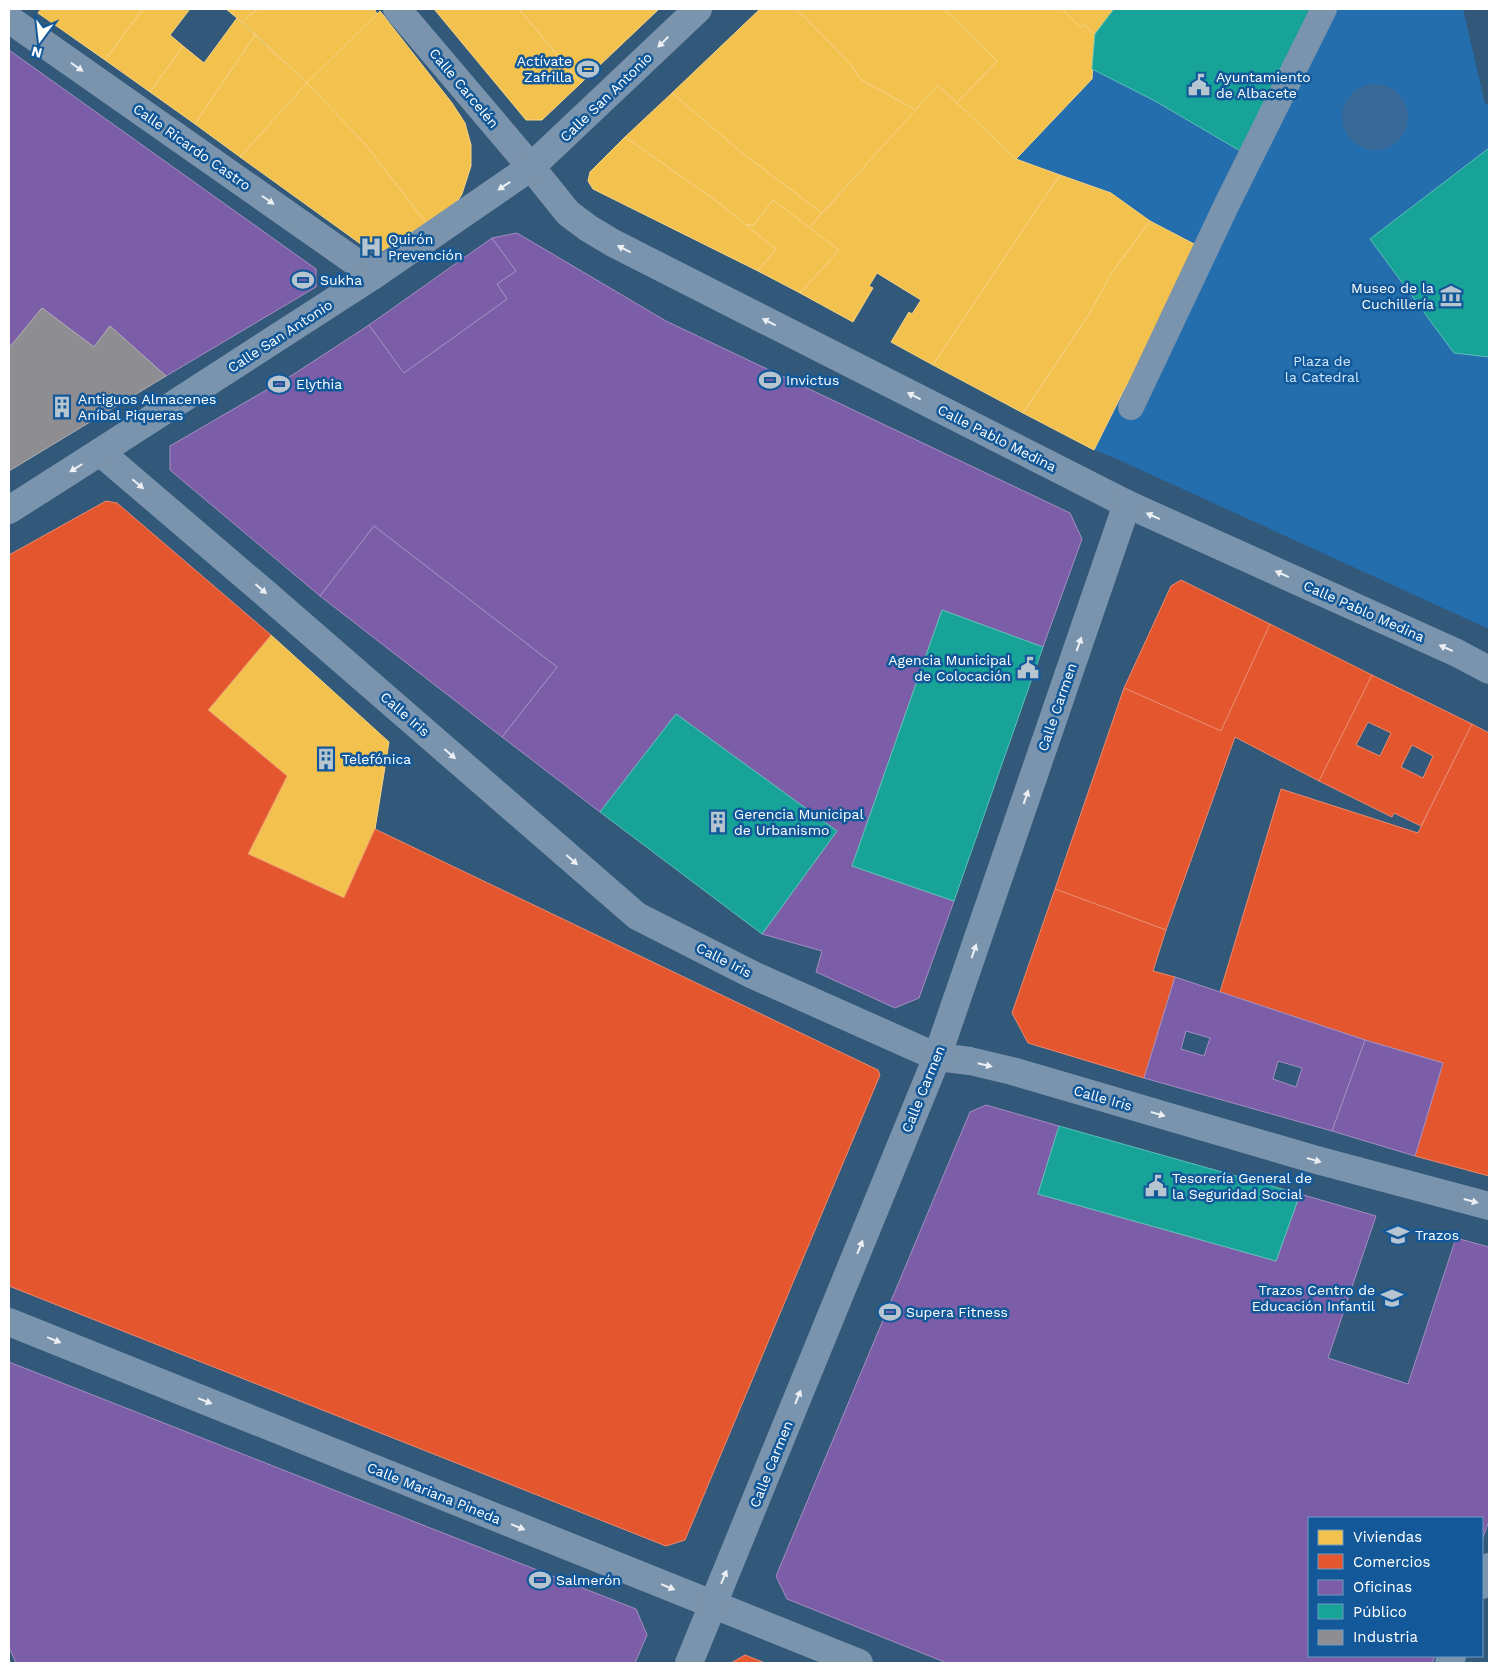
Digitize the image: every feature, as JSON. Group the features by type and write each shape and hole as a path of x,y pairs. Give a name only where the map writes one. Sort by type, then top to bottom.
{"street":[{"name":"Calle Carcelén","path":"397,9 531,167"},
{"name":"Calle San Antonio","path":"9,510 374,275 531,167 698,9"},
{"path":"1131,407 1226,204 1324,9"},
{"name":"Calle Ricardo Castro","path":"9,19 374,275"},
{"name":"Calle Pablo Medina","path":"531,167 568,213 588,228 614,243 1127,504 1439,645 1489,670"},
{"name":"Calle Iris","path":"100,452 265,592 637,916 753,976 937,1057 970,1061 1012,1071 1313,1159 1489,1206"},
{"name":"Calle Carmen","path":"689,1663 937,1057 1127,504"},
{"name":"Calle Mariana Pineda","path":"9,1322 859,1663"},
{"path":"1483,1582 1489,1567"}],"green space":[{"name":"Plaza de la Catedral","path":"1313,9 1463,9 1485,104 1489,105 1489,629 1094,450 1127,384 1129,385 1196,245 1150,221 1111,193 1017,159 1092,79 1092,69 1155,101 1242,152"}],"shaded area":[{"path":"1375,84 1387,87 1398,94 1405,105 1408,117 1405,129 1398,140 1387,147 1375,150 1363,147 1352,140 1345,129 1342,117 1345,105 1352,94 1363,87"}],"building: Viviendas":[{"path":"41,9 143,9 105,60 38,13"},
{"path":"143,9 190,9 170,35 183,46 150,92 105,60"},
{"path":"226,9 258,9 242,22"},
{"path":"258,9 376,9 377,14 307,83 242,22"},
{"path":"434,9 519,9 581,83 542,120 526,120"},
{"path":"519,9 659,9 581,83"},
{"path":"760,9 797,9 851,65 860,79 916,110 822,213 742,153 672,93"},
{"path":"797,9 944,9 997,61 957,103 938,85 916,110 860,79 851,65"},
{"path":"944,9 1062,9 1080,27 1084,25 1095,34 1092,79 1016,159 957,103 997,61"},
{"path":"1062,9 1114,9 1095,34 1084,25 1080,27"},
{"path":"380,11 452,103 465,123 471,145 471,166 462,194 457,202 426,223 365,144 307,83"},
{"path":"237,18 255,35 195,124 150,92 183,46 204,63"},
{"path":"255,35 307,83 240,157 195,124"},
{"path":"307,83 365,144 426,223 376,255 240,157"},
{"path":"938,85 1016,159 1060,175 933,365 891,342 909,312 912,314 921,300 877,273 869,286 873,288 853,322 800,293 839,250 809,228"},
{"path":"672,93 742,153 822,213 809,228 773,200 754,225 746,225 719,203 625,137"},
{"path":"625,137 719,203 776,249 758,271 593,189 588,181 590,172"},
{"path":"1060,175 1111,193 1150,221 1111,274 1091,311 1023,413 933,365"},
{"path":"773,200 839,250 800,293 758,271 776,249 746,225 754,225"},
{"path":"1150,221 1196,245 1129,385 1127,384 1094,450 1023,413 1091,311 1111,274"},
{"name":"Telefónica","path":"271,635 389,742 375,829 344,898 248,854 287,776 208,710"}],"building: Comercios":[{"path":"106,501 117,503 271,635 208,710 287,776 248,854 344,898 375,829 878,1070 880,1075 685,1540 666,1546 9,1286 9,555"},
{"path":"1181,580 1270,624 1221,731 1124,688 1171,586"},
{"path":"1270,624 1372,675 1319,781 1235,737 1166,930 1055,889 1124,688 1221,731"},
{"path":"1372,675 1472,724 1421,826 1394,813 1392,817 1319,781","holes":["1368,722 1391,733 1380,756 1356,745","1412,745 1433,756 1423,778 1401,767"]},
{"path":"1472,724 1489,733 1489,1176 1415,1156 1443,1063 1365,1040 1220,992 1281,789 1418,833"},
{"path":"1055,889 1166,930 1153,971 1175,977 1144,1078 1028,1043 1012,1013"},
{"path":"745,1655 765,1663 731,1663"}],"building: Oficinas":[{"path":"9,50 316,269 316,287 166,376 110,326 94,347 42,308 9,348"},
{"path":"517,233 666,321 1070,513 1082,539 1043,647 942,610 852,866 954,901 919,998 895,1008 816,972 822,951 762,934 837,831 676,714 600,812 502,737 557,667 374,526 320,596 170,470 170,446 294,374 369,325 404,373 507,299 497,284 516,271 492,238"},
{"path":"492,238 516,271 497,284 507,299 404,373 369,325"},
{"path":"374,526 557,667 502,737 320,596"},
{"path":"1175,977 1365,1040 1332,1131 1144,1078","holes":["1186,1031 1210,1038 1204,1056 1181,1049","1278,1061 1302,1068 1296,1087 1273,1079"]},
{"path":"1365,1040 1443,1063 1415,1156 1332,1131"},
{"path":"986,1105 1059,1126 1038,1194 1276,1261 1300,1194 1376,1216 1328,1358 1408,1384 1456,1238 1489,1247 1489,1521 1483,1537 1483,1517 1308,1517 1308,1657 1435,1657 1432,1663 947,1663 787,1599 776,1576 970,1112"},
{"path":"9,1362 636,1609 647,1635 635,1663 16,1663 9,1647"}],"building: Público":[{"name":"Ayuntamiento de Albacete","path":"1114,9 1313,9 1242,152 1155,101 1092,69 1095,34"},
{"name":"Museo de la Cuchillería","path":"1489,148 1489,357 1454,353 1370,239"},
{"name":"Agencia Municipal de Colocación","path":"942,610 1043,647 954,901 852,866"},
{"name":"Gerencia Municipal de Urbanismo","path":"676,714 837,831 762,934 600,812"},
{"name":"Tesorería General de la Seguridad Social","path":"1059,1126 1300,1194 1276,1261 1038,1194"}],"building: Industria":[{"name":"Antiguos Almacenes Aníbal Piqueras","path":"42,308 94,347 110,326 166,376 9,471 9,348"}],"place":[{"name":"Actívate Zafrilla","path":"588,69"},
{"name":"Ayuntamiento de Albacete","path":"1199,85"},
{"name":"Quirón Prevención","path":"371,247"},
{"name":"Sukha","path":"303,280"},
{"name":"Museo de la Cuchillería","path":"1451,296"},
{"name":"Invictus","path":"770,380"},
{"name":"Elythia","path":"279,384"},
{"name":"Antiguos Almacenes Aníbal Piqueras","path":"62,407"},
{"name":"Agencia Municipal de Colocación","path":"1028,668"},
{"name":"Telefónica","path":"326,759"},
{"name":"Gerencia Municipal de Urbanismo","path":"718,822"},
{"name":"Tesorería General de la Seguridad Social","path":"1156,1186"},
{"name":"Trazos","path":"1398,1235"},
{"name":"Trazos Centro de Educación Infantil","path":"1392,1298"},
{"name":"Supera Fitness","path":"890,1312"},
{"name":"Salmerón","path":"540,1580"}]}
